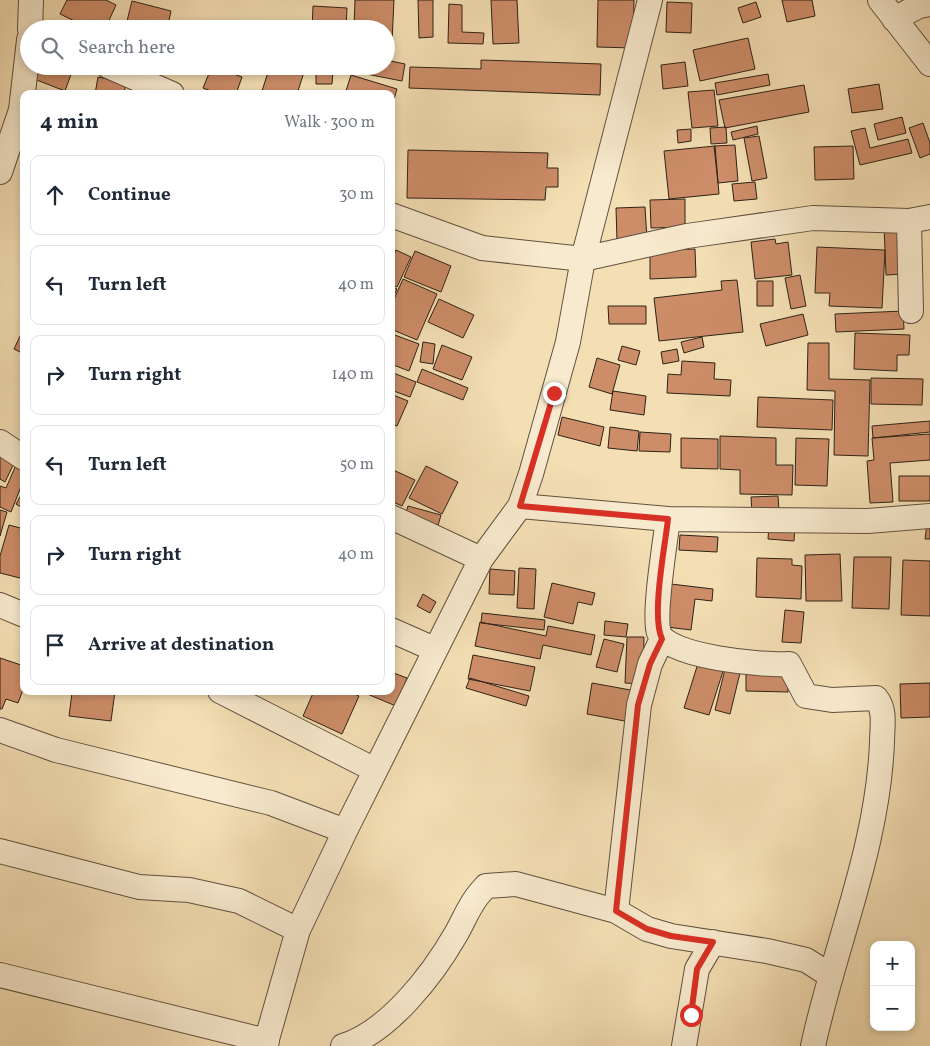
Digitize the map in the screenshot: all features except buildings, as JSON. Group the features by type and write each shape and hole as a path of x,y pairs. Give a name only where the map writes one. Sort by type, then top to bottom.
{"street":[{"path":"30,0 30,20"},
{"path":"0,975 266,1044 298,930 344,831 481,559 520,506 531,474 568,342 583,259 650,0"},
{"path":"880,0 930,64"},
{"path":"894,19 919,6 930,4"},
{"path":"23,90 24,75"},
{"path":"131,75 166,90"},
{"path":"0,172 20,110"},
{"path":"395,216 482,248 583,259 687,236 813,218 919,219 911,311"},
{"path":"0,442 20,455"},
{"path":"520,506 668,519 868,521 930,516"},
{"path":"395,519 481,559"},
{"path":"668,519 657,615 658,632 662,639 678,648 717,657 774,665 789,664 806,696 816,699 876,698 883,711 881,773 872,831 850,916 838,949 813,1046"},
{"path":"0,605 20,613"},
{"path":"395,632 434,649"},
{"path":"616,911 638,705 650,664 662,639"},
{"path":"228,695 375,770"},
{"path":"0,730 56,750 271,803 344,831"},
{"path":"0,852 138,887 189,890 239,901 298,930"},
{"path":"343,1046 356,1042 399,1010 439,960 473,901 486,886 516,884 616,911 647,929 671,936 806,960 831,976"},
{"path":"684,1046 697,969 713,942"},
{"path":"806,960 838,949"}],"route":[{"path":"554,393 520,506 668,519 657,615 658,632 662,639 650,664 638,705 616,911 647,929 671,936 713,942 705,952 697,969 691,1015"}]}
